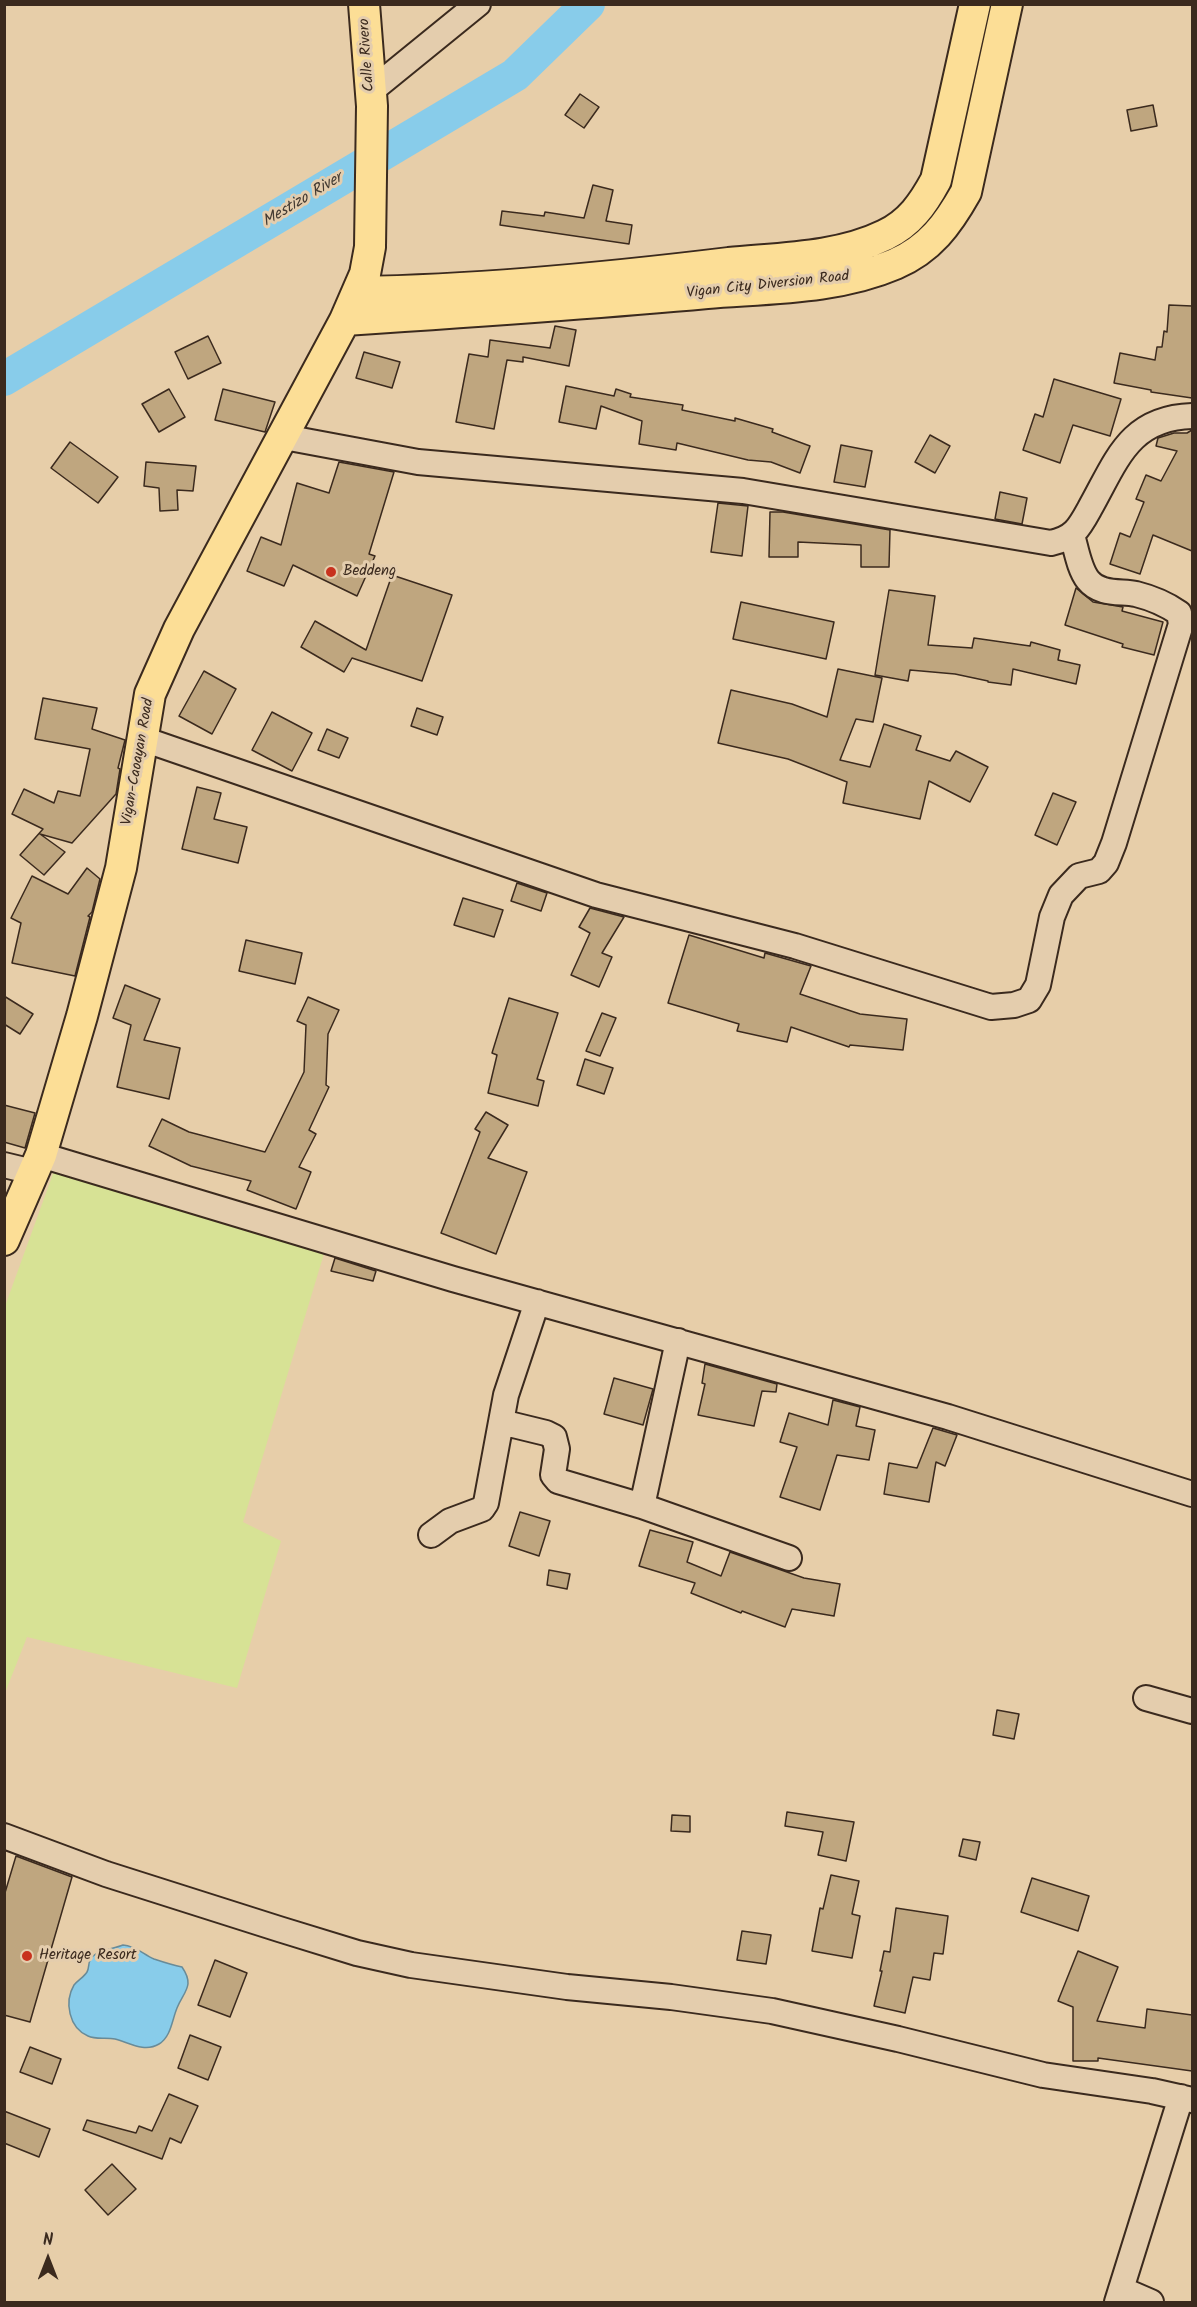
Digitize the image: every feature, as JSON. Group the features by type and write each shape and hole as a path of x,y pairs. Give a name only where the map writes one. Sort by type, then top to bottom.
{"main road":[{"name":"Calle Rivero","path":"364,4 371,99 370,252"},
{"name":"Vigan City Diversion Road","path":"339,333 422,303 634,274 823,253 883,236 907,223 926,199 936,180 975,4"},
{"name":"Vigan City Diversion Road","path":"359,292 422,303 638,300 841,282 895,264 927,246 952,216 966,192 1006,4"},
{"path":"370,252 422,303"},
{"name":"Vigan-Caoayan Road","path":"4,1240 37,1164 82,1016 121,868 150,694 170,648 339,333 359,292 370,252"}],"street":[{"path":"371,99 478,4"},
{"path":"284,437 418,462 743,491 1039,543 1058,542 1071,535 1080,526 1124,448 1136,434 1166,419 1192,416"},
{"path":"143,739 596,895 795,946 991,1007 1014,1005 1029,999 1038,985 1052,917 1061,895 1079,876 1099,871 1106,863 1181,624 1179,613 1164,603 1135,594 1111,592 1095,586 1086,578 1071,535"},
{"path":"4,1165 37,1164 678,1341 948,1417 1192,1494"},
{"path":"431,1535 450,1521 482,1509 486,1503 506,1395 537,1302"},
{"path":"642,1506 678,1341"},
{"path":"501,1422 552,1435 556,1440 557,1449 553,1474 558,1481 642,1506 789,1558"},
{"path":"1146,1698 1192,1711"},
{"path":"4,1836 105,1874 357,1953 411,1965 567,1987 670,1996 772,2011 1043,2075 1186,2099 1119,2296 1151,2302"}],"green space":[{"path":"54,1171 326,1247 243,1522 281,1541 237,1688 27,1637 5,1693 4,1309"}],"water":[{"path":"123,1945 154,1959 182,1967 188,1979 187,1988 177,2008 169,2033 163,2041 153,2046 142,2047 115,2039 88,2036 76,2027 70,2014 71,1992 74,1985 87,1972 91,1958 100,1952"}],"building":[{"path":"580,94 599,107 584,128 565,115"},
{"path":"1153,105 1157,126 1131,131 1127,110"},
{"path":"593,185 613,190 606,221 632,225 629,244 500,225 502,211 544,216 545,212 584,218"},
{"path":"1169,305 1192,306 1192,398 1151,392 1151,390 1114,383 1120,353 1155,360 1157,347 1162,347 1164,331 1167,332"},
{"path":"555,326 576,330 569,366 523,357 523,362 507,360 494,429 456,422 469,354 488,357 490,340 550,348"},
{"path":"208,336 221,363 188,379 175,352"},
{"path":"364,352 400,362 392,388 356,378"},
{"path":"1054,379 1121,399 1110,436 1073,425 1060,463 1023,450 1035,414 1043,417"},
{"path":"566,386 614,396 616,389 631,394 630,397 683,405 682,410 735,421 735,418 773,429 772,432 810,446 800,473 771,462 748,460 677,443 676,450 639,444 642,421 601,406 596,429 559,422"},
{"path":"169,389 185,417 159,432 142,404"},
{"path":"223,389 275,402 265,432 215,420"},
{"path":"1192,430 1192,551 1153,535 1140,574 1110,564 1120,533 1130,537 1144,502 1136,499 1146,475 1161,481 1177,451 1156,446 1158,438"},
{"path":"930,435 950,446 935,473 915,462"},
{"path":"70,442 118,477 98,503 51,468"},
{"path":"841,445 872,451 865,487 834,482"},
{"path":"146,462 196,466 193,491 177,490 178,510 160,511 159,488 144,486"},
{"path":"339,462 394,472 369,554 375,556 357,596 293,565 284,586 247,571 261,537 281,545 297,483 329,493"},
{"path":"1000,492 1027,498 1022,524 995,519"},
{"path":"718,503 748,506 742,556 711,552"},
{"path":"770,512 783,512 890,530 889,567 861,567 861,545 798,542 798,557 769,557"},
{"path":"392,575 452,595 422,681 352,658 344,672 301,647 315,621 366,650"},
{"path":"1076,588 1093,602 1123,607 1122,611 1163,622 1154,655 1122,647 1123,644 1065,625"},
{"path":"889,590 935,596 928,645 972,648 974,638 1030,646 1031,642 1060,650 1058,660 1080,665 1076,684 1013,669 1011,685 955,674 910,670 908,681 875,675"},
{"path":"741,602 834,622 826,659 733,639"},
{"path":"838,669 882,678 873,722 856,719 840,760 870,767 884,724 921,736 916,750 950,761 956,751 988,767 970,802 929,781 920,819 843,803 847,782 788,759 718,743 731,690 792,704 827,717"},
{"path":"204,671 236,689 212,734 179,716"},
{"path":"43,698 97,708 92,729 125,740 118,768 120,769 116,794 72,843 40,834 65,852 44,875 20,855 43,829 12,814 24,789 54,803 58,791 80,796 90,749 35,739"},
{"path":"417,708 443,717 437,735 411,726"},
{"path":"272,712 312,733 292,771 252,750"},
{"path":"327,729 348,738 339,758 318,750"},
{"path":"197,787 221,793 214,819 247,827 238,863 182,849"},
{"path":"1053,793 1076,802 1057,845 1035,835"},
{"path":"87,868 100,879 92,912 88,916 90,917 75,976 12,963 21,923 11,918 32,876 68,894"},
{"path":"517,883 547,893 541,911 511,901"},
{"path":"463,898 503,910 494,937 454,925"},
{"path":"590,908 624,917 602,953 612,957 599,987 571,975 590,933 579,927"},
{"path":"689,935 764,958 765,953 811,966 800,994 860,1014 907,1019 903,1050 850,1045 849,1047 791,1027 787,1042 737,1031 739,1024 668,1003"},
{"path":"246,940 302,953 295,984 239,971"},
{"path":"125,985 160,999 144,1040 180,1048 169,1099 117,1087 131,1025 113,1018"},
{"path":"4,996 33,1014 20,1034 4,1024"},
{"path":"308,997 339,1010 328,1034 326,1085 329,1087 309,1130 316,1134 299,1167 311,1172 296,1209 247,1190 251,1181 191,1166 149,1146 162,1119 189,1132 265,1152 304,1072 306,1025 297,1021"},
{"path":"509,998 558,1013 537,1079 544,1081 538,1106 488,1093 497,1055 492,1053"},
{"path":"602,1013 616,1018 600,1056 586,1051"},
{"path":"585,1059 613,1068 604,1094 577,1085"},
{"path":"4,1105 35,1113 25,1148 4,1142"},
{"path":"486,1112 508,1125 488,1158 527,1172 496,1254 441,1233 480,1132 475,1129"},
{"path":"335,1258 376,1271 373,1281 331,1271"},
{"path":"705,1364 777,1384 776,1392 762,1391 754,1426 698,1415 705,1384 702,1383"},
{"path":"614,1378 653,1389 643,1425 604,1414"},
{"path":"833,1400 860,1407 856,1426 875,1430 869,1460 837,1455 820,1510 780,1497 797,1447 780,1442 789,1413 828,1425"},
{"path":"933,1428 957,1435 945,1466 936,1462 929,1502 884,1494 889,1463 917,1468"},
{"path":"520,1512 550,1521 539,1556 509,1546"},
{"path":"650,1530 693,1542 687,1562 721,1576 730,1552 804,1578 840,1584 834,1616 792,1609 785,1627 742,1611 741,1613 691,1593 695,1583 639,1566"},
{"path":"549,1570 570,1574 567,1589 547,1585"},
{"path":"997,1710 1019,1714 1014,1739 993,1735"},
{"path":"787,1812 854,1822 846,1861 818,1855 823,1832 785,1826"},
{"path":"672,1815 690,1816 690,1832 671,1831"},
{"path":"963,1839 980,1842 976,1860 959,1856"},
{"name":"Heritage Resort","path":"16,1856 72,1877 30,2022 4,2015 4,1896"},
{"path":"831,1875 859,1881 852,1914 860,1916 852,1958 812,1951 820,1908 823,1909"},
{"path":"1032,1878 1089,1896 1078,1931 1021,1912"},
{"path":"896,1908 948,1916 943,1954 934,1953 930,1980 913,1977 905,2013 874,2006 884,1951 890,1952"},
{"path":"742,1931 771,1935 766,1964 737,1960"},
{"path":"1078,1951 1118,1967 1097,2021 1145,2028 1147,2009 1192,2015 1192,2071 1098,2058 1098,2061 1073,2061 1073,2007 1058,2001"},
{"path":"215,1960 247,1973 230,2017 198,2005"},
{"path":"190,2035 221,2047 208,2080 178,2068"},
{"path":"30,2047 61,2059 52,2084 20,2072"},
{"path":"169,2094 198,2106 181,2143 170,2138 162,2159 83,2130 87,2120 136,2133 139,2126 152,2131"},
{"path":"4,2111 50,2129 39,2157 4,2143"},
{"path":"112,2164 136,2189 108,2215 85,2190"}],"waterway":[{"name":"Mestizo River","path":"4,379 515,75 588,4"}],"place":[{"name":"Beddeng","path":"331,572"},
{"name":"Heritage Resort","path":"27,1956"}]}
